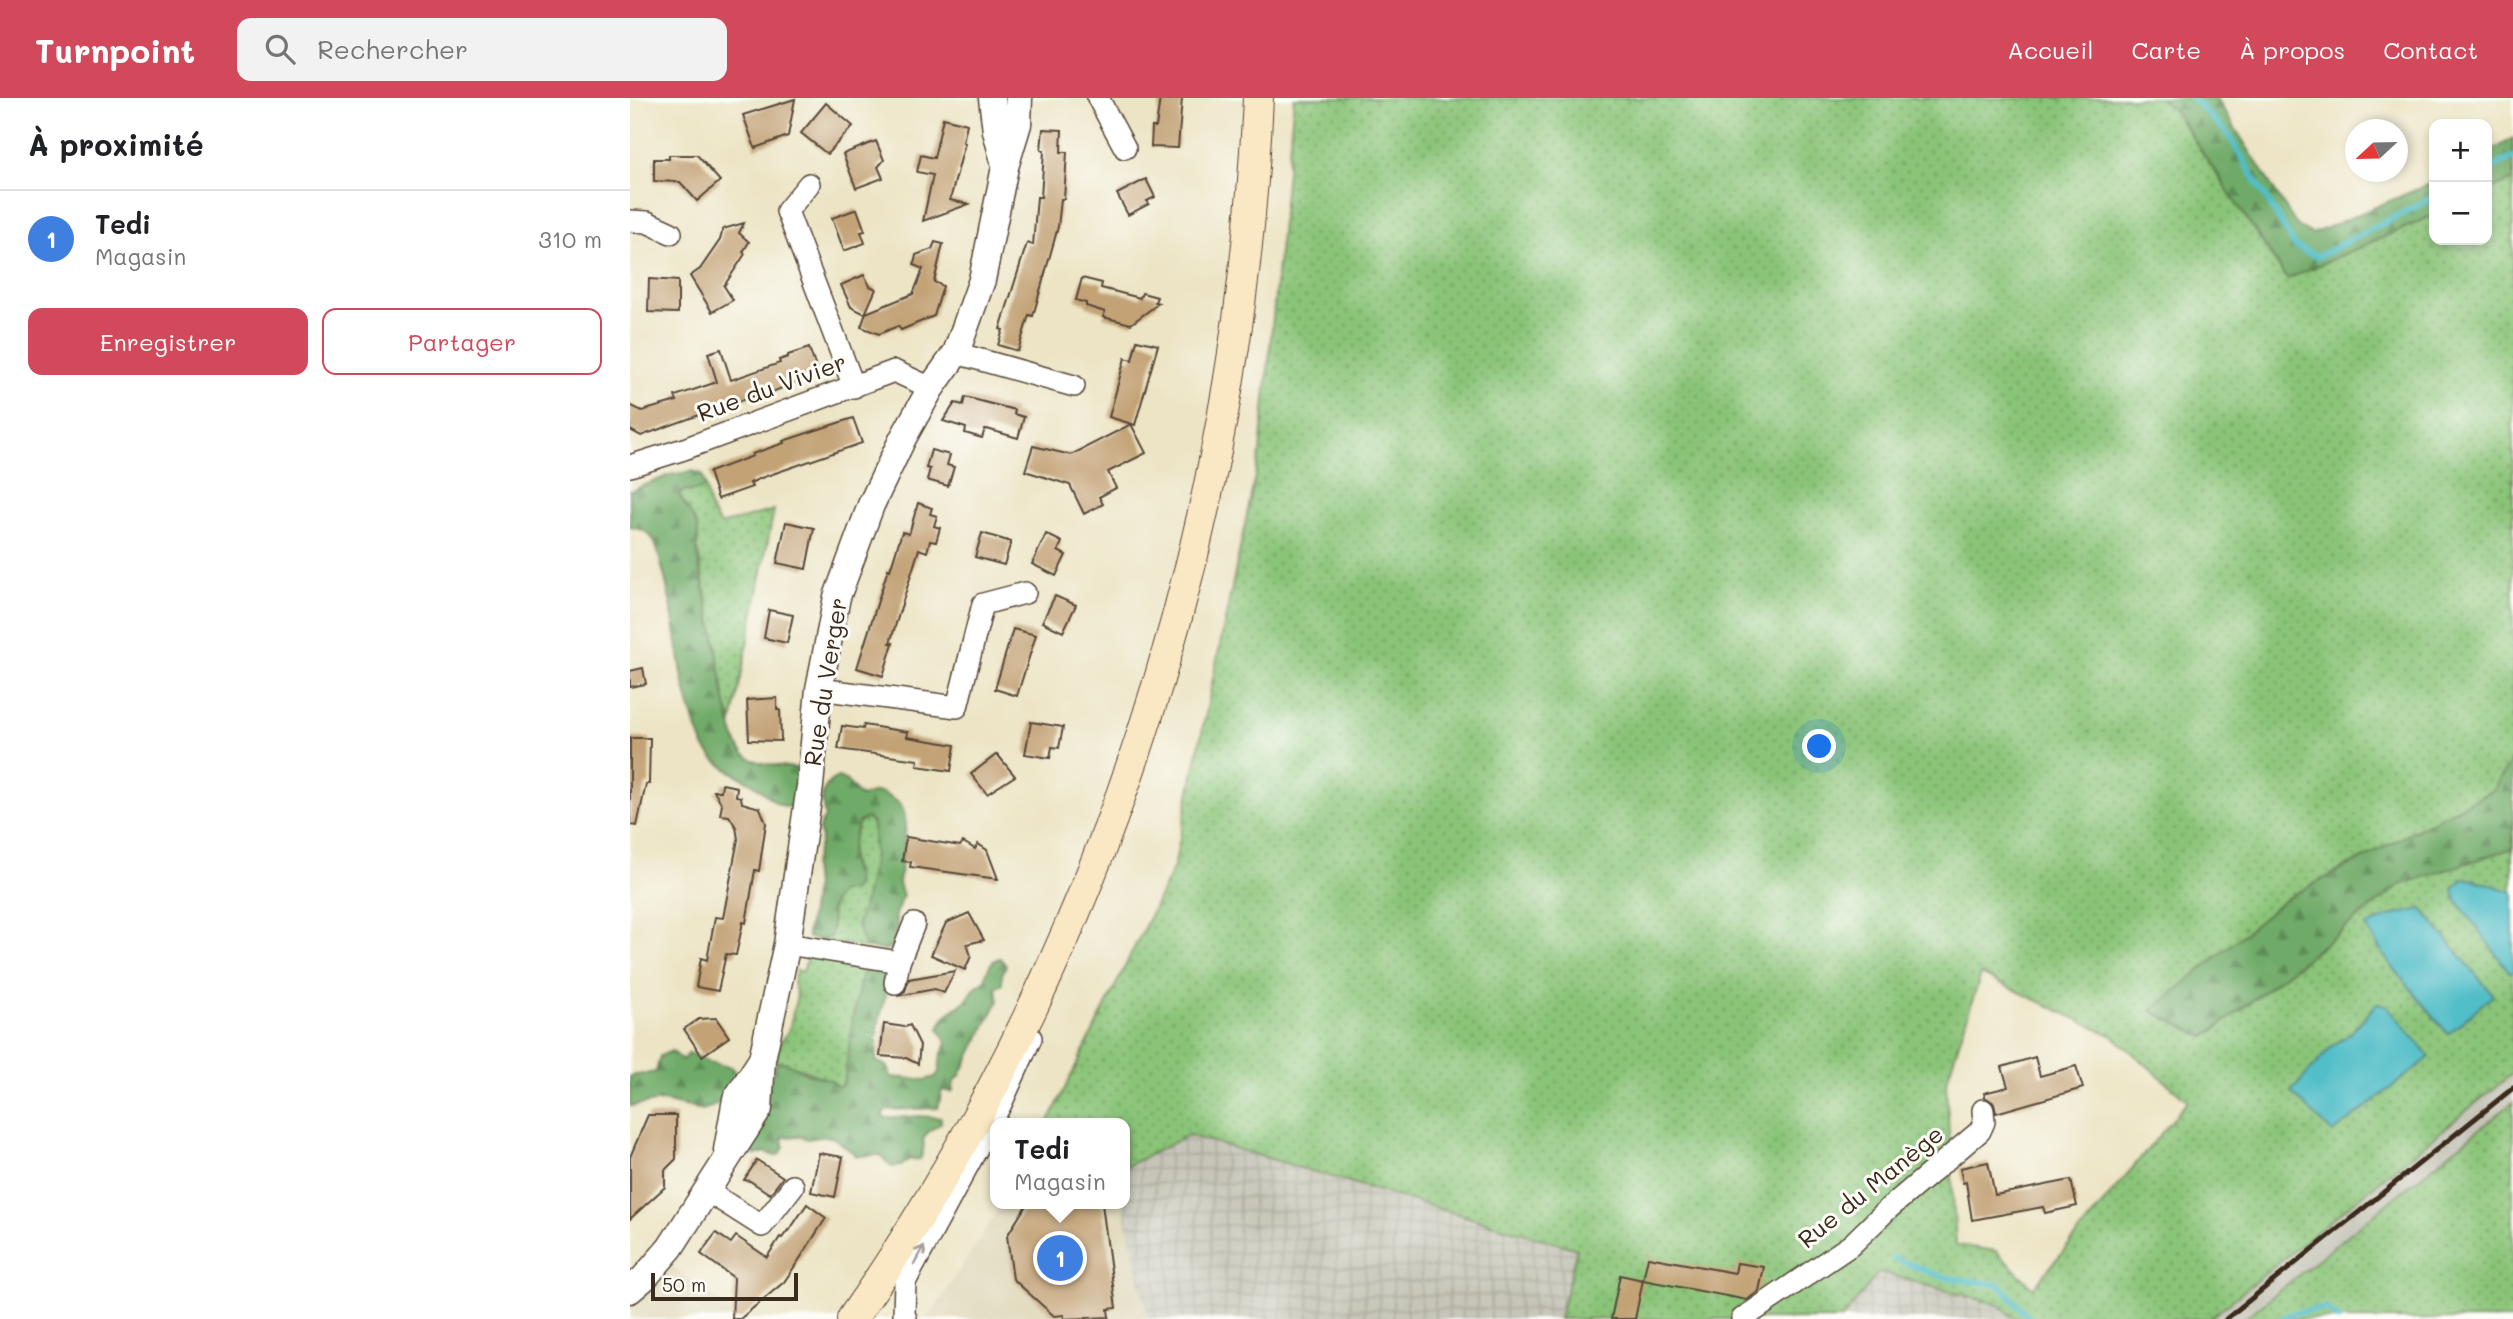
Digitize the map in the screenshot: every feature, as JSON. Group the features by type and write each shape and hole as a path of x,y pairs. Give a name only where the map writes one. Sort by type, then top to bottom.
{"main road":[{"path":"852,1319 926,1205 984,1105 1049,970 1097,858 1137,751 1198,534 1234,349 1246,257 1258,98"}],"street":[{"name":"Rue du Verger","path":"992,98 996,131 1005,167"},
{"name":"Rue du Verger","path":"630,1290 670,1248 726,1160 736,1099 762,1059 787,944 810,786 819,689 837,597 871,505 903,438 931,388 956,353 982,280 1005,167 1018,124 1019,98"},
{"path":"1098,98 1125,148"},
{"path":"809,184 787,211 854,387"},
{"path":"630,221 647,222 671,233"},
{"path":"956,353 1074,386"},
{"name":"Rue du Vivier","path":"630,466 684,449 894,371 931,388"},
{"path":"819,689 957,706 983,604 1025,593"},
{"path":"787,944 897,972 914,924"},
{"path":"992,1118 1018,1070 1037,1024 1049,970"},
{"name":"Rue du Manège","path":"1742,1319 1850,1245 1980,1131 1984,1122 1983,1110"},
{"path":"906,1319 905,1282 990,1123"},
{"path":"708,1191 762,1226 793,1186"}],"shaded area":[{"path":"2513,1073 2513,1102 2244,1319 2209,1319"},
{"path":"1189,1135 1577,1249 1559,1319 1148,1319 1124,1209 1130,1209 1130,1164"},
{"path":"999,1209 1124,1209 1148,1319 928,1319"},
{"path":"672,1265 739,1319 630,1319 630,1305"},
{"path":"1879,1272 1999,1305 2015,1319 1842,1319"}],"green space":[{"path":"1294,98 2160,98 2176,113 2287,279 2429,217 2429,245 2492,245 2492,189 2513,180 2513,758 2493,790 2287,898 2206,1037 2400,885 2512,847 2513,1073 2209,1319 2015,1319 1999,1305 1879,1272 1842,1319 1559,1319 1577,1249 1189,1135 1130,1164 1130,1118 1050,1118 1174,867 1260,452","holes":["1981,974 2113,1036 2188,1101 2033,1288 1996,1251 1956,1245 1946,1083"]},
{"path":"2160,98 2216,98 2297,226 2312,234 2429,184 2429,217 2287,279 2176,113"},
{"path":"2513,138 2513,180 2492,189 2492,182 2492,151"},
{"path":"693,471 702,474 705,485 703,489 685,490 679,495 697,527 700,570 733,734 739,747 751,759 765,764 802,769 795,807 783,806 773,800 720,764 704,746 687,697 657,548 649,534 630,527 630,491 670,475"},
{"path":"705,485 710,508 720,525 774,510 732,723 722,693 697,547 697,530 679,495 685,490 702,489"},
{"path":"2513,758 2513,848 2400,885 2205,1037 2151,1011 2287,898 2493,790"},
{"path":"838,777 847,781 860,797 875,792 883,793 900,804 904,812 906,825 899,883 903,896 895,914 899,936 896,944 885,950 866,948 857,924 874,856 873,824 867,818 859,822 851,848 855,886 853,891 842,891 833,902 830,937 819,940 807,935 815,886 813,866 821,840 819,828 825,817 823,794 827,785"},
{"path":"867,818 873,824 874,856 859,934 866,948 819,940 830,937 833,905 837,894 845,891 855,871 851,860 853,840 859,822"},
{"path":"808,954 864,967 853,1016 847,1072 842,1087 790,1065 777,1063 775,1067 780,1043 789,1030 797,995 793,982 797,970 803,972"},
{"path":"1000,958 1006,965 1002,984 996,988 998,1001 959,1077 954,1081 953,1091 942,1090 938,1108 887,1110 882,1114 885,1118 941,1118 941,1123 924,1137 920,1159 908,1160 901,1166 892,1167 880,1155 857,1156 834,1138 826,1136 808,1139 799,1136 784,1137 784,1147 780,1154 775,1156 765,1152 755,1155 752,1151 761,1130 777,1063 786,1062 806,1073 831,1080 838,1087 844,1083 853,1016 864,967 882,967 885,975 876,1061 888,1067 891,1077 925,1080 935,1077 939,1072 941,1055 947,1044 939,1029 944,1019 985,981 991,964"},
{"path":"672,1051 682,1060 689,1053 733,1068 737,1075 726,1098 702,1110 663,1101 630,1106 630,1076 656,1072 660,1056"},
{"path":"2513,1102 2513,1319 2244,1319"}],"water":[{"path":"2464,878 2513,892 2513,973 2510,973 2456,899 2453,889"},
{"path":"2422,909 2493,995 2448,1034 2387,960 2366,927 2389,916"},
{"path":"2377,1003 2386,1005 2430,1057 2333,1133 2291,1092 2332,1046 2350,1034"}],"building":[{"path":"1160,98 1182,98 1178,148 1151,147 1152,127 1156,127"},
{"path":"795,99 788,136 755,148 743,115"},
{"path":"826,103 853,126 827,154 801,133"},
{"path":"943,118 967,124 965,143 950,200 969,204 923,221 933,175 917,172 921,155 934,158"},
{"path":"1043,129 1062,130 1061,152 1067,152 1064,199 1061,199 1058,227 1033,316 1029,315 1018,351 998,345 1003,330 1000,329 1027,243 1033,245 1037,197 1041,197"},
{"path":"876,141 884,160 878,167 883,178 856,188 843,154"},
{"path":"669,155 697,155 720,181 697,201 680,182 654,181 654,159 669,159"},
{"path":"1146,179 1155,197 1147,201 1149,204 1128,215 1117,194"},
{"path":"857,209 865,231 861,232 865,243 844,251 832,218"},
{"path":"744,223 739,233 749,242 743,252 745,254 724,286 733,300 712,312 690,276 700,269 720,240 723,229"},
{"path":"935,242 943,244 934,282 943,286 934,316 901,330 898,326 879,334 861,327 866,313 913,294 923,269 914,265 916,255 932,249"},
{"path":"864,275 870,286 876,289 865,314 851,307 841,285"},
{"path":"1082,278 1102,283 1101,288 1140,298 1142,293 1157,297 1155,302 1159,303 1131,324 1103,317 1105,312 1076,300"},
{"path":"649,279 678,281 678,313 648,312"},
{"path":"1137,340 1158,345 1135,425 1109,417 1125,358 1132,360"},
{"path":"809,348 818,373 758,398 757,395 727,405 728,407 711,414 710,411 641,436 630,430 630,405 642,411 677,401 675,396 717,382 708,353 721,349 731,380 780,363 779,360 788,355"},
{"path":"965,397 1015,410 1014,414 1024,417 1018,438 985,429 982,438 965,433 966,428 943,421 955,403 963,405"},
{"path":"853,418 862,443 761,478 750,483 752,487 718,499 709,472 753,456 752,454 784,443 783,441"},
{"path":"1131,424 1146,453 1108,472 1116,488 1099,497 1103,504 1084,514 1070,485 1025,471 1033,446 1071,455"},
{"path":"931,450 950,455 947,465 954,467 948,486 927,480 930,469 926,468"},
{"path":"918,503 932,508 930,514 937,516 934,526 940,528 936,542 930,541 927,552 919,549 890,643 893,643 883,676 857,668 888,569 890,570 902,532 909,534"},
{"path":"786,522 814,528 806,569 777,563"},
{"path":"982,533 1011,542 1004,565 975,557"},
{"path":"1046,534 1062,542 1058,551 1066,555 1056,576 1032,564"},
{"path":"1055,596 1076,605 1063,632 1042,622"},
{"path":"769,610 793,615 787,643 764,638"},
{"path":"1013,629 1036,635 1017,696 995,689"},
{"path":"643,668 646,684 630,687 630,671"},
{"path":"777,698 781,741 749,740 747,700"},
{"path":"1031,722 1063,727 1059,748 1052,747 1050,758 1025,754"},
{"path":"864,725 908,732 907,737 955,745 951,771 917,766 918,760 838,749 842,726 863,729"},
{"path":"630,738 650,738 649,784 646,784 637,826 630,825"},
{"path":"997,754 1015,776 987,794 971,774"},
{"path":"722,784 737,787 736,796 741,797 742,803 760,808 766,823 759,871 755,870 746,923 743,922 736,955 726,954 718,991 696,987 701,958 707,960 715,917 723,918 738,839 736,827 729,816 720,815 722,805 714,791 721,791"},
{"path":"906,837 960,846 963,842 975,849 978,844 987,850 998,879 910,867 911,862 902,861"},
{"path":"969,913 984,940 967,944 971,956 965,970 931,955 946,923"},
{"path":"955,971 944,993 935,989 897,996 905,991 909,979"},
{"path":"716,1018 729,1037 702,1056 684,1029 699,1019"},
{"path":"884,1024 905,1027 910,1025 920,1045 918,1064 906,1058 880,1056"},
{"path":"2035,1057 2040,1076 2076,1066 2083,1088 1996,1113 1994,1103 1985,1097 1984,1093 2008,1087 2002,1067"},
{"path":"648,1115 676,1115 676,1159 665,1170 665,1187 630,1219 630,1157"},
{"path":"819,1153 843,1157 835,1197 811,1192"},
{"path":"757,1160 783,1177 770,1194 744,1180"},
{"path":"1988,1162 1995,1195 2071,1180 2077,1206 2045,1213 2043,1207 1972,1220 1966,1182 1963,1183 1960,1168"},
{"path":"807,1204 826,1218 799,1260 784,1282 740,1319 732,1319 734,1278 701,1254 716,1233 731,1243 736,1236 767,1257"},
{"path":"1024,1209 1103,1209 1116,1308 1108,1309 1109,1317 1064,1319 1064,1315 1054,1316 1013,1279 1007,1236"},
{"path":"1648,1257 1735,1273 1737,1263 1764,1267 1759,1291 1747,1300 1643,1280"},
{"path":"1620,1275 1643,1280 1635,1319 1611,1319"}],"waterway":[{"path":"2192,98 2228,134 2295,246 2317,257 2429,200"},
{"path":"2492,168 2513,157"},
{"path":"1893,1258 1943,1277 2000,1285 2030,1319"},
{"path":"2281,1319 2290,1314 2325,1308 2339,1319"}],"railway":[{"path":"2226,1319 2513,1088"}],"place":[{"name":"Tedi","path":"1060,1258"}]}
